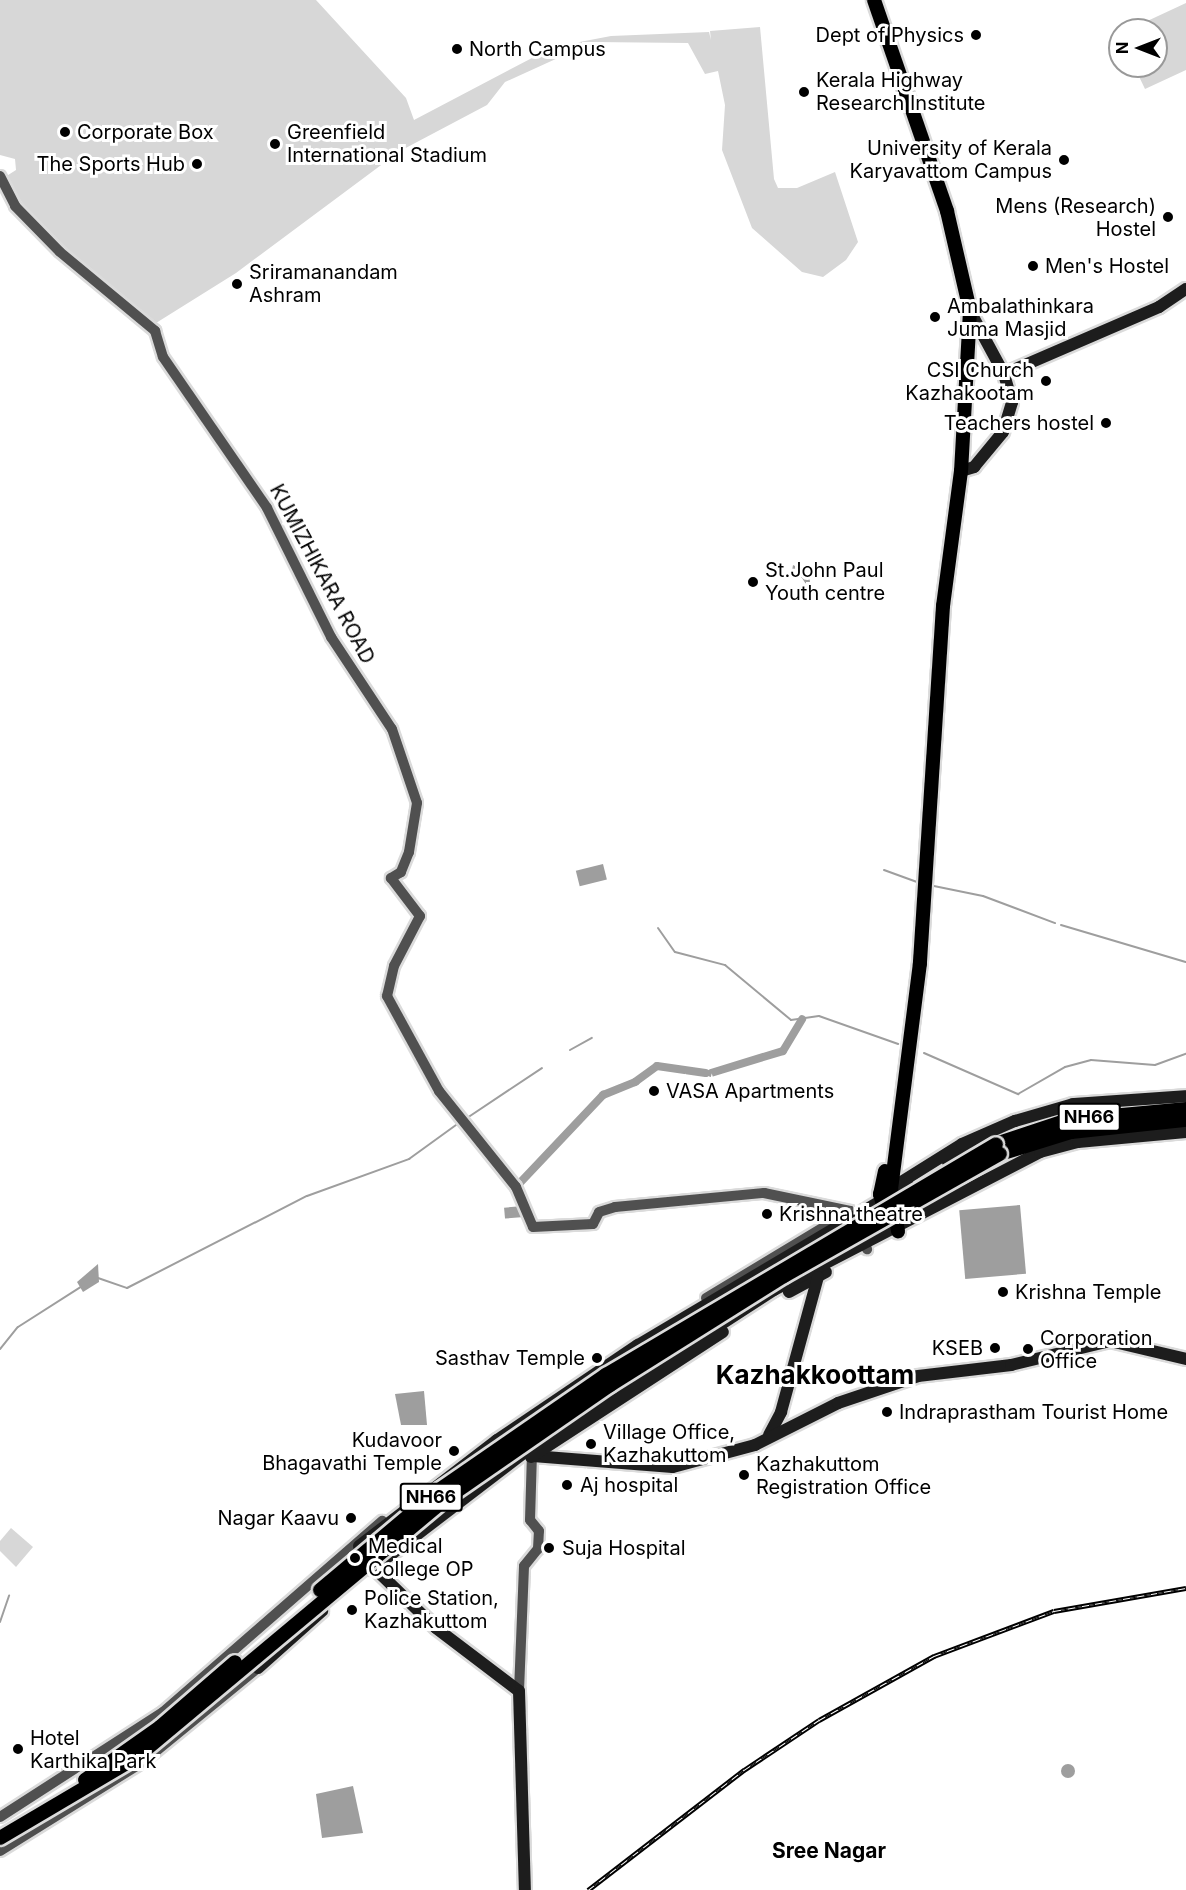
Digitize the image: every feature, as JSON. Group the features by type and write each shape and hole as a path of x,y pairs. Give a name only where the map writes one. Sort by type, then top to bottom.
{"main road":[{"path":"874,0 947,211 970,311 1004,374 1011,417 974,467 961,471"},
{"path":"1004,374 1159,307 1186,289"},
{"path":"894,1229 892,1191 926,884 943,606 961,471 970,311"},
{"path":"892,1191 962,1144 1015,1121 1073,1104 1186,1096"},
{"path":"525,1890 519,1691 436,1629 373,1568 358,1544 534,1414 638,1345 892,1191 992,1138 1049,1117 1186,1101"},
{"name":"NH66","path":"0,1829 85,1780 160,1727 438,1491 741,1291 996,1144 1068,1120 1186,1109"},
{"name":"NH66","path":"0,1838 90,1788 166,1735 444,1500 610,1385 784,1276 1000,1154 1071,1132 1186,1120"},
{"path":"532,1451 762,1306 818,1277 894,1229 1040,1152 1078,1142 1186,1132"},
{"path":"894,1229 1047,1158 1108,1144 1186,1138"},
{"path":"258,1668 373,1568 532,1451 774,1290 866,1246"},
{"path":"769,1435 781,1412 818,1277"},
{"path":"532,1451 673,1467 724,1455 805,1420 918,1376 1011,1365 1075,1346 1110,1341 1186,1359"},
{"path":"781,1412 805,1420"}],"street":[{"name":"KUMIZHIKARA ROAD","path":"0,176 15,206 60,252 155,331 163,357 267,508 331,637 400,745 417,803 409,852 401,872 391,878 420,916 394,966 387,996 439,1091 516,1187 533,1227 593,1224 599,1212 615,1207 752,1192 833,1203 851,1214"},
{"path":"851,1214 866,1246"},
{"path":"519,1691 524,1566 538,1549 539,1531 530,1520 534,1414"},
{"path":"0,1817 163,1712 358,1544"},
{"path":"0,1851 143,1762 258,1668"}],"shaded area":[{"name":"The Sports Hub","path":"0,0 316,0 406,98 414,120 532,58 569,44 611,36 709,32 711,40 710,31 760,27 774,179 778,188 797,188 835,172 858,242 846,260 823,277 802,272 752,228 722,150 725,105 718,71 705,74 688,43 593,42 505,82 487,105 400,151 236,273 156,323 114,294 27,210 5,177 16,170 15,159 0,155"},
{"path":"1186,3 1186,70 1145,89 1140,78 1168,78 1168,18 1154,18"},
{"path":"793,565 809,573 811,592 802,578 791,577"},
{"path":"603,864 607,880 580,886 576,871"},
{"path":"1020,1205 1026,1274 965,1279 959,1210"},
{"path":"523,1206 524,1217 505,1219 504,1208"},
{"path":"98,1264 99,1282 83,1292 77,1282"},
{"path":"424,1391 427,1425 401,1425 395,1394"},
{"path":"11,1528 33,1547 16,1567 0,1551 0,1541"},
{"path":"1065,1764 1071,1764 1075,1771 1071,1778 1065,1778 1061,1774 1061,1768"},
{"path":"353,1786 363,1833 322,1838 316,1794"}],"waterway":[{"path":"884,870 920,883"},
{"path":"929,885 983,896 1055,923"},
{"path":"1061,925 1186,962"},
{"path":"658,928 675,952 725,965 791,1020 819,1016 898,1044"},
{"path":"711,1073 783,1051 802,1019"},
{"path":"570,1050 592,1038"},
{"path":"924,1053 1018,1094 1065,1067 1091,1060 1155,1065 1186,1054"},
{"path":"516,1187 603,1095 635,1082 657,1066 705,1073"},
{"path":"467,1118 542,1068"},
{"path":"98,1278 127,1288 307,1196 409,1159 456,1125"},
{"path":"0,1349 18,1327 82,1286"},
{"path":"0,1622 9,1596"}],"railway":[{"path":"588,1890 744,1770 819,1720 934,1656 1054,1611 1186,1588"}],"place":[{"name":"Dept of Physics","path":"976,35"},
{"name":"North Campus","path":"457,49"},
{"name":"Kerala Highway Research Institute","path":"804,92"},
{"name":"Corporate Box","path":"65,132"},
{"name":"Greenfield International Stadium","path":"275,144"},
{"name":"University of Kerala Karyavattom Campus","path":"1064,160"},
{"name":"The Sports Hub","path":"197,164"},
{"name":"Mens (Research) Hostel","path":"1168,217"},
{"name":"Men's Hostel","path":"1033,266"},
{"name":"Sriramanandam Ashram","path":"237,284"},
{"name":"Ambalathinkara Juma Masjid","path":"935,317"},
{"name":"CSI Church Kazhakootam","path":"1046,381"},
{"name":"Teachers hostel","path":"1106,423"},
{"name":"St.John Paul Youth centre","path":"753,582"},
{"name":"VASA Apartments","path":"654,1091"},
{"name":"Krishna theatre","path":"767,1214"},
{"name":"Krishna Temple","path":"1003,1292"},
{"name":"KSEB","path":"995,1348"},
{"name":"Corporation Office","path":"1028,1349"},
{"name":"Sasthav Temple","path":"597,1358"},
{"name":"Indraprastham Tourist Home","path":"887,1412"},
{"name":"Village Office, Kazhakuttom","path":"591,1444"},
{"name":"Kudavoor Bhagavathi Temple","path":"454,1451"},
{"name":"Kazhakuttom Registration Office","path":"744,1475"},
{"name":"Aj hospital","path":"567,1485"},
{"name":"Nagar Kaavu","path":"351,1518"},
{"name":"Suja Hospital","path":"549,1548"},
{"name":"Medical College OP","path":"355,1558"},
{"name":"Police Station, Kazhakuttom","path":"352,1610"},
{"name":"Hotel Karthika Park","path":"18,1749"}],"district":[{"name":"Kazhakkoottam","path":"815,1375"},
{"name":"Sree Nagar","path":"829,1851"}]}
